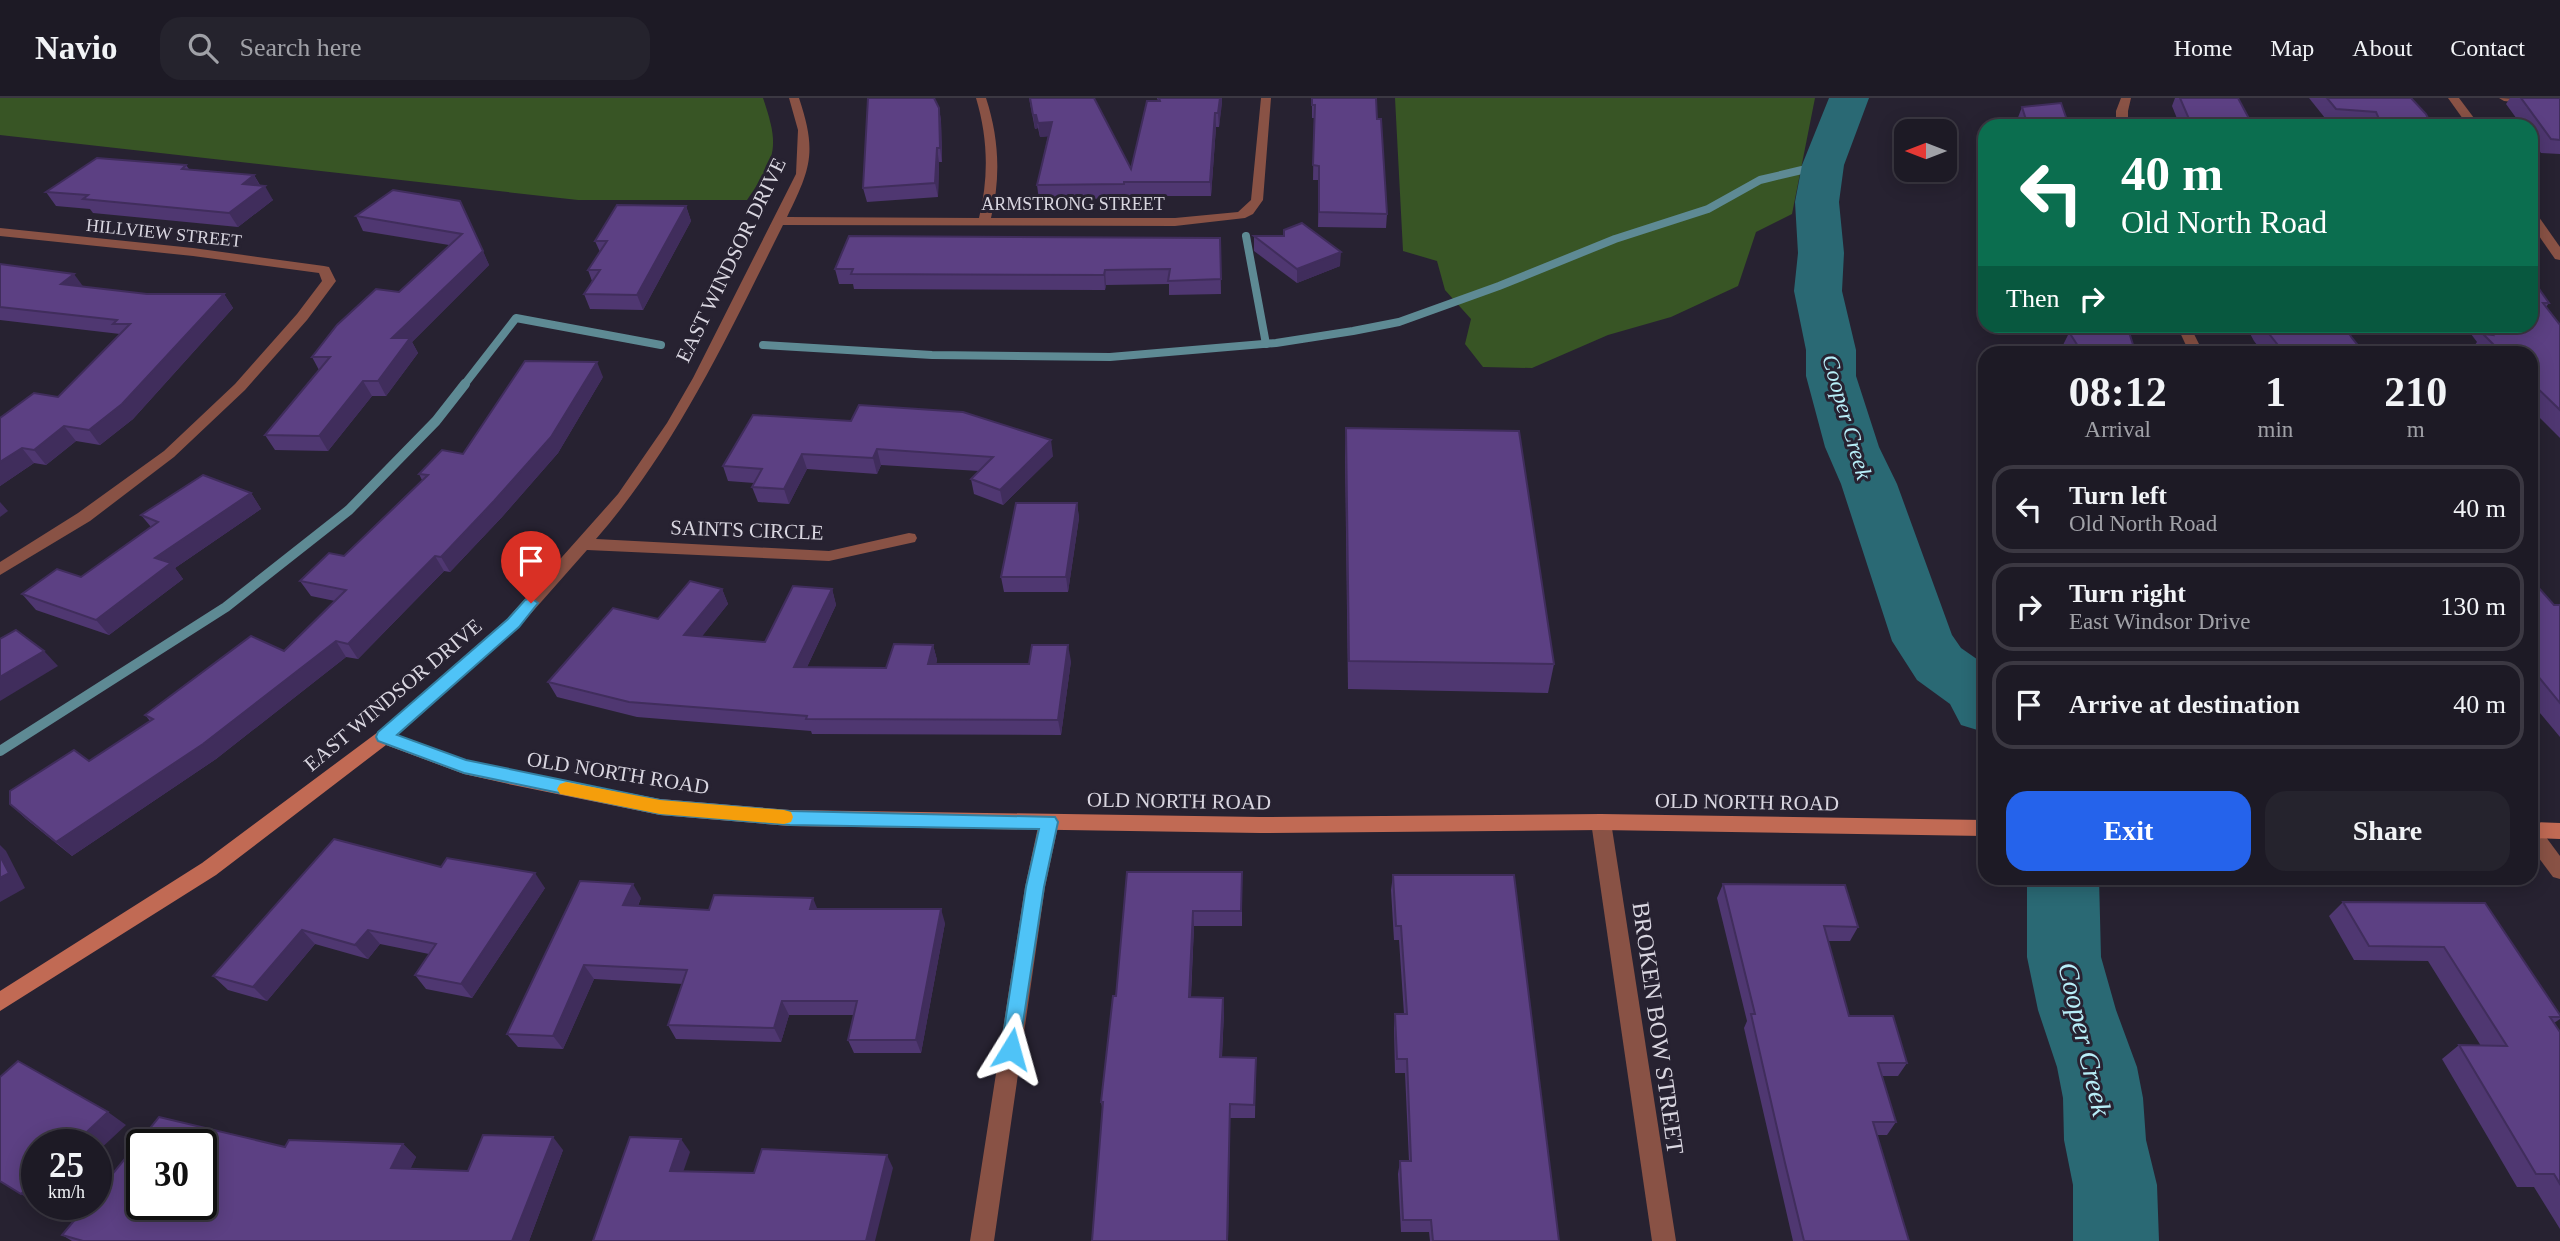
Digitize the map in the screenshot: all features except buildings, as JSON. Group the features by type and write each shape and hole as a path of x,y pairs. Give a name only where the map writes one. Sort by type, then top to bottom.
{"street":[{"name":"EAST WINDSOR DRIVE","path":"0,1002 209,869 384,737 513,623 583,544 623,498 674,423 700,378 802,174 804,130 794,98"},
{"path":"981,98 994,152 990,201 984,222"},
{"name":"ARMSTRONG STREET","path":"779,221 1136,223 1241,215 1249,211 1257,200 1266,98"},
{"path":"2122,119 2126,98"},
{"path":"2453,98 2469,119"},
{"path":"2504,98 2560,104"},
{"path":"2538,224 2560,256"},
{"name":"HILLVIEW STREET","path":"0,232 193,252 324,270 329,281 302,317 240,387 169,454 84,517 0,569"},
{"name":"SAINTS CIRCLE","path":"583,544 829,556 909,538"},
{"name":"OLD NORTH ROAD","path":"384,737 464,767 660,807 790,818 1260,825 1601,822 1978,828"},
{"path":"982,1241 1035,887 1049,822"},
{"name":"BROKEN BOW STREET","path":"1601,822 1664,1241"},
{"path":"2538,830 2560,831"},
{"path":"2538,841 2560,870"}],"green space":[{"path":"0,98 763,98 773,141 769,162 747,200 578,200 0,135"},
{"path":"1395,98 1815,98 1792,214 1756,232 1738,286 1671,317 1608,335 1532,368 1483,367 1465,344 1471,319 1445,290 1437,261 1403,251"}],"waterway":[{"name":"Cooper Creek","path":"1849,98 1823,165 1817,202 1821,253 1818,291 1831,350 1831,376 1852,447 1869,484 1923,641 1939,664 1973,688 1978,697"},
{"path":"1266,344 1399,322 1499,286 1615,239 1708,209 1760,180 1823,165"},
{"path":"1246,236 1266,344"},
{"path":"464,385 516,318 661,345"},
{"path":"763,345 932,355 1110,357 1266,344"},
{"path":"0,751 226,607 349,510 436,421 465,384"},
{"name":"Cooper Creek","path":"2063,885 2064,957 2077,1010 2097,1067 2103,1098 2105,1140 2115,1185 2116,1241"}],"slow traffic":[{"path":"566,789 660,807 784,817"}],"route":[{"path":"531,603 513,623 384,737 464,767 660,807 790,818 1049,822 1035,887 1011,1049"}]}
